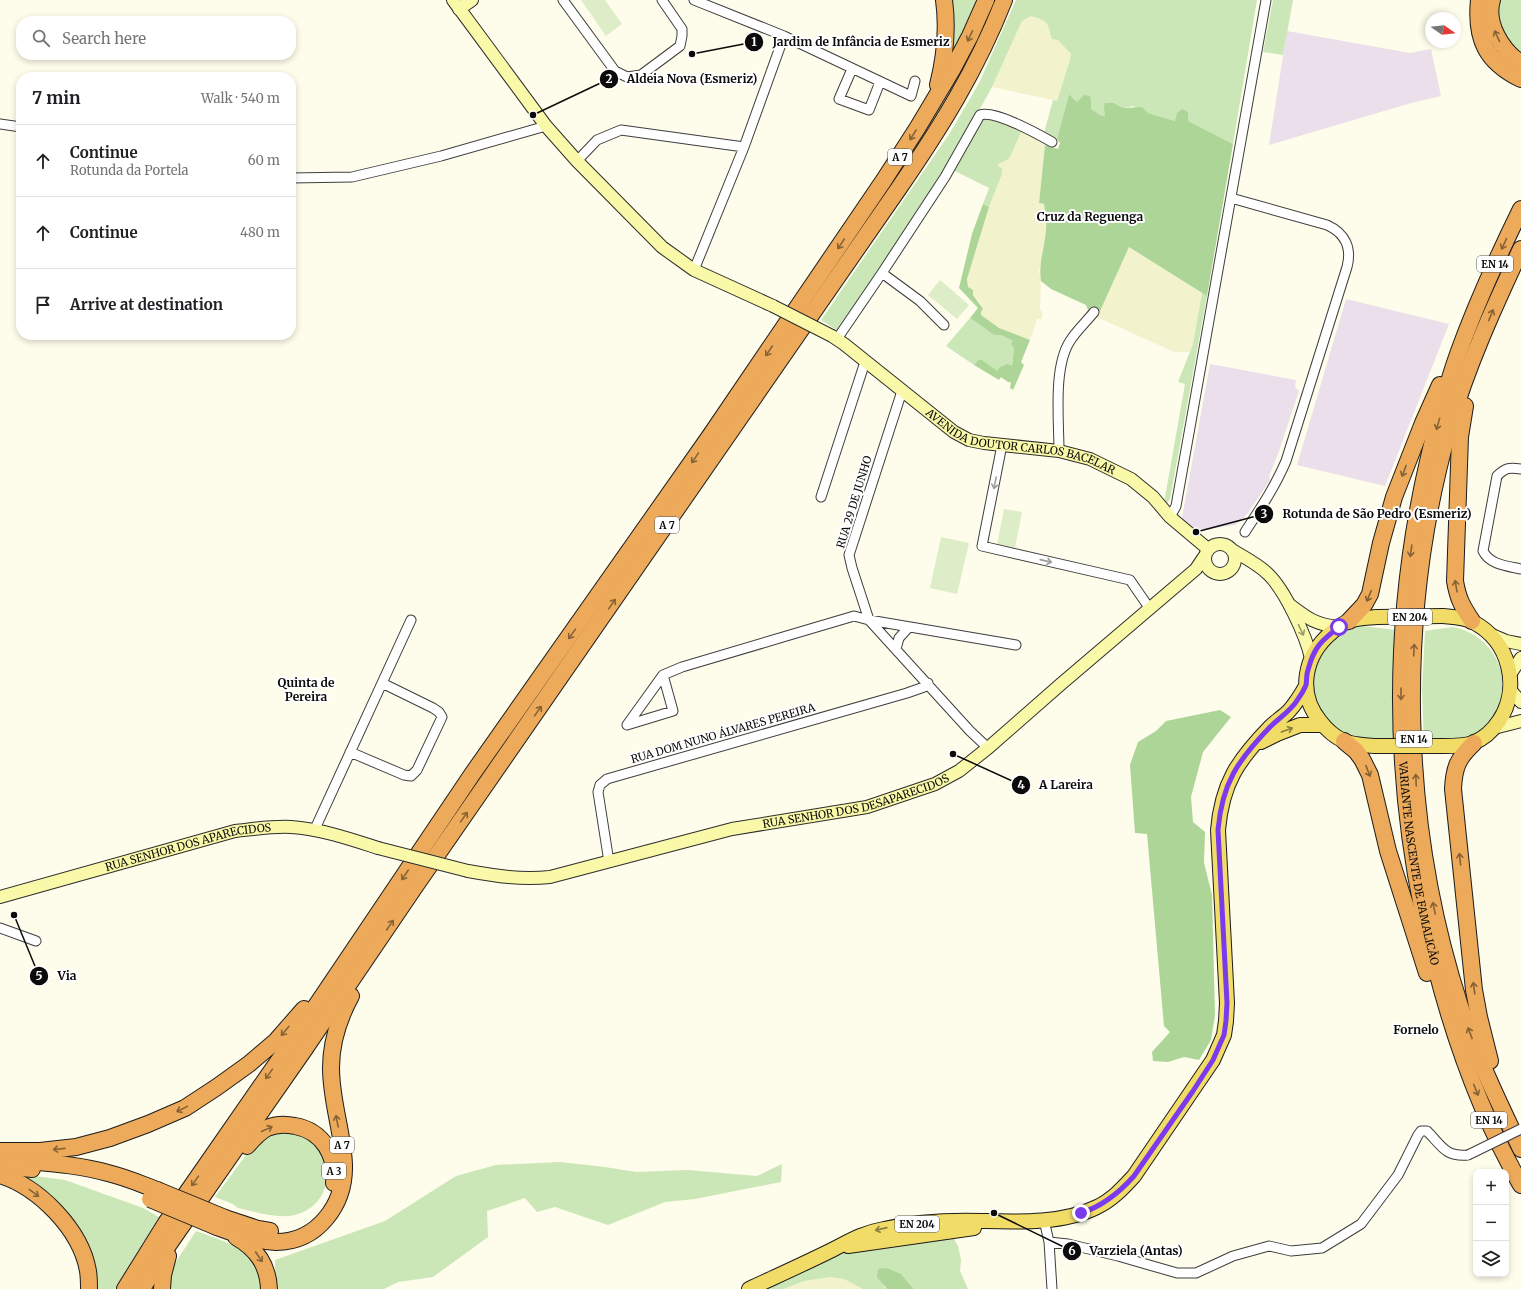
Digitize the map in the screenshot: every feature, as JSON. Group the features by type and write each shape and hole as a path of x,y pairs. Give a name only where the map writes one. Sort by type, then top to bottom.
{"highway":[{"path":"934,102 945,48 946,28 944,0"},
{"name":"A 7","path":"125,1289 166,1223 474,773 763,359 884,180 934,102 962,53 986,0"},
{"name":"A 7","path":"142,1289 170,1244 414,888 631,578 919,159 954,105 987,40 1004,0"},
{"path":"1479,0 1478,18 1484,48 1502,68 1521,79"},
{"path":"1492,0 1490,4 1492,26 1495,33 1501,45 1521,63"},
{"name":"VARIANTE NASCENTE DE FAMALICÃO","path":"1521,209 1491,272 1471,320 1457,357 1435,432 1418,507 1407,583 1401,686 1401,727 1405,790 1415,875 1431,952 1442,996 1462,1054 1498,1140 1521,1185"},
{"name":"VARIANTE NASCENTE DE FAMALICÃO","path":"1521,249 1476,351 1450,427 1434,486 1424,547 1416,618 1413,670 1413,730 1419,821 1434,910 1448,966 1461,1008 1476,1048 1521,1149"},
{"path":"1344,624 1362,608 1370,594 1394,497 1423,423 1471,320"},
{"path":"1472,621 1457,595 1455,581 1460,438 1462,419 1476,351"},
{"name":"EN 14","path":"1344,741 1356,751 1368,770 1388,850 1421,956 1440,1009 1462,1054"},
{"name":"EN 14","path":"1474,743 1465,751 1457,762 1454,772 1453,789 1474,990 1486,1045 1507,1120"},
{"name":"A 7","path":"221,1222 235,1234 258,1240 286,1241 304,1236 313,1231 329,1216 335,1207 343,1187 344,1163 332,1088 331,1067 333,1045 338,1024 346,1005 362,976 368,957"},
{"path":"0,1151 40,1151 76,1147 110,1138 185,1108 249,1064 276,1042 323,986 331,984"},
{"name":"A 3","path":"221,1222 269,1231 294,1229 311,1220 323,1207 331,1192 335,1174 332,1158 324,1143 312,1132 299,1126 275,1125 267,1128 258,1134 236,1159 227,1160"},
{"path":"0,1158 82,1167 109,1173 154,1195 221,1222 245,1242 264,1264 269,1289"},
{"path":"0,1166 76,1174 154,1195"},
{"path":"0,1175 33,1191 60,1215 80,1247 88,1270 89,1289"},
{"path":"162,1289 163,1275 170,1244"}],"main road":[{"name":"EN 204","path":"749,1289 834,1249 860,1235 896,1226 969,1221 1004,1223 1044,1220 1069,1216 1090,1210 1106,1202 1124,1187 1134,1176 1213,1060 1219,1047 1226,1021 1227,1003 1218,830 1224,794 1239,763 1271,726 1289,711 1298,700 1306,686 1307,672 1312,658 1321,641 1344,624 1376,617 1443,616 1456,617 1472,621 1492,635 1504,651 1509,661 1516,697 1494,728 1474,743"},
{"path":"1306,686 1312,709 1323,725 1344,741 1359,745 1374,746 1443,746 1474,743"},
{"name":"EN 204","path":"1254,746 1277,734 1295,727 1307,724 1323,725"}],"street":[{"path":"456,4 472,0"},
{"path":"563,0 615,71 627,78 641,75 680,46 682,29 662,0"},
{"path":"694,0 784,36 911,96 915,81"},
{"path":"1170,517 1176,506 1266,0"},
{"name":"AVENIDA DOUTOR CARLOS BACELAR","path":"456,4 546,126 577,161 662,247 694,270 835,337 954,432 969,440 1058,451 1090,459 1131,479 1153,497 1170,517 1206,553"},
{"path":"694,270 744,147 784,36"},
{"path":"852,68 839,99 869,110 880,82"},
{"path":"835,337 882,273 945,177 980,116 988,115 1012,122 1052,142"},
{"path":"0,124 16,126"},
{"path":"296,178 352,176 441,156 546,126"},
{"path":"577,161 597,140 620,130 744,147"},
{"path":"1231,198 1334,228 1342,235 1349,251 1348,267 1286,461 1268,498 1245,532"},
{"path":"882,273 920,302 944,325"},
{"path":"1058,451 1060,368 1070,340 1094,312"},
{"path":"821,497 865,362"},
{"name":"RUA 29 DE JUNHO","path":"869,620 852,568 850,555 902,391"},
{"path":"1002,445 982,546 1130,580 1150,609"},
{"path":"1521,469 1514,468 1504,470 1497,476 1483,551 1487,559 1521,569"},
{"path":"1256,566 1221,574 1212,572 1208,569 1206,553 1218,544 1228,546 1267,573 1277,584 1288,603 1309,648 1312,658"},
{"path":"1229,571 1233,567 1235,561 1235,555 1232,550"},
{"name":"RUA SENHOR DOS DESAPARECIDOS","path":"378,848 468,871 500,877 536,879 550,877 609,862 732,829 867,807 935,784 959,771 988,748 1196,570 1206,553"},
{"name":"RUA SENHOR DOS DESAPARECIDOS","path":"1179,583 1212,572"},
{"path":"1288,603 1309,619 1324,625 1344,624"},
{"path":"663,675 673,711 627,725 663,675 682,667 854,616 869,620 1016,645"},
{"path":"314,831 411,620"},
{"path":"869,620 928,683 970,731 988,748"},
{"path":"896,649 899,638 909,627"},
{"path":"1492,635 1506,642 1521,644"},
{"path":"1511,673 1521,658"},
{"path":"350,752 404,775 411,776 417,770 442,717 440,712 434,708 382,682"},
{"name":"RUA DOM NUNO ÁLVARES PEREIRA","path":"609,862 598,792 600,784 607,779 924,687 928,683"},
{"path":"1494,728 1521,721"},
{"name":"RUA SENHOR DOS APARECIDOS","path":"0,897 235,831 271,827 292,827 330,833 378,848"},
{"path":"0,928 36,941"},
{"path":"1049,1242 1068,1244 1144,1262 1177,1273 1196,1273 1233,1256 1269,1246 1291,1252 1322,1248 1361,1224 1398,1175 1418,1134 1421,1131 1427,1131 1448,1152 1459,1156 1468,1155 1521,1129"},
{"path":"1044,1220 1049,1242 1052,1289"}],"shaded area":[{"path":"1287,31 1410,53 1431,49 1441,96 1411,103 1269,145"},
{"path":"1346,299 1449,324 1385,486 1297,465"},
{"path":"1210,364 1296,380 1295,387 1299,391 1269,476 1270,480 1248,513 1235,525 1210,529 1199,529 1192,528 1182,518"}],"green space":[{"path":"581,0 605,0 622,24 606,36"},
{"path":"951,0 976,0 953,53 954,31"},
{"path":"992,0 996,0 981,35 958,81 900,177 897,175 929,126 954,82"},
{"path":"1016,0 1257,0 1233,144 1188,121 1175,121 1148,113 1133,106 1123,108 1114,103 1105,116 1100,115 1090,109 1091,101 1077,102 1069,94 1057,139 1044,133 1053,100 1057,101 1071,54 1058,40 1052,39 1048,26 1044,21 1031,16 1022,21 992,87 956,152 838,331 821,320 950,133 979,83"},
{"path":"1273,0 1293,0 1283,55 1263,52"},
{"path":"1499,0 1521,0 1521,55 1509,42 1499,24"},
{"path":"1031,16 1044,20 1048,24 1052,39 1058,40 1071,54 1057,101 992,87 1022,21"},
{"path":"1069,94 1077,102 1084,95 1090,96 1091,109 1100,115 1105,116 1105,103 1114,103 1123,108 1142,107 1148,113 1175,121 1177,113 1182,109 1188,112 1188,121 1233,144 1207,296 1129,247 1100,311 1091,307 1088,310 1086,305 1051,289 1041,281 1040,268 1046,223 1044,204 1039,203 1045,145 1058,149 1060,143 1057,139"},
{"path":"983,118 1005,122 1022,130 1009,159 998,164 999,167 1002,168 1002,174 989,207 983,204 989,188 953,170"},
{"path":"1022,130 1045,145 1039,203 1044,204 1047,228 1039,271 1041,281 1040,309 1043,313 1041,319 1037,319 1030,340 999,328 981,315 980,303 968,288 967,279 989,207 1002,174 998,164 1009,159"},
{"path":"983,204 989,207 967,279 968,287 973,290 973,295 983,309 981,315 999,328 1030,340 1021,362 1024,365 1013,390 1010,388 1010,382 1001,377 999,380 974,365 978,360 982,360 997,371 1000,367 1007,364 1012,366 1014,348 1011,344 1013,341 1001,335 994,335 970,318 978,308 959,288 972,234"},
{"path":"1129,247 1202,293 1193,344 1190,352 1174,352 1096,318"},
{"path":"940,280 969,305 957,319 928,295"},
{"path":"1202,293 1207,296 1170,499 1167,503 1164,503 1185,384 1178,382 1193,344"},
{"path":"970,318 994,335 1001,335 1013,341 1014,348 1012,366 997,372 978,360 974,365 946,346"},
{"path":"1004,509 1022,512 1015,548 997,545"},
{"path":"941,537 969,543 957,594 930,588"},
{"path":"1363,626 1395,630 1392,686 1394,741 1374,740 1347,734 1339,730 1323,716 1315,696 1314,676 1316,666 1325,647 1342,631"},
{"path":"1453,627 1473,634 1488,646 1498,662 1502,679 1502,696 1495,713 1484,727 1466,738 1451,741 1424,743 1422,689 1425,631"},
{"path":"1220,710 1231,717 1203,752 1191,797 1193,822 1205,832 1204,863 1212,895 1215,1015 1211,1040 1199,1060 1184,1057 1168,1062 1153,1061 1152,1052 1170,1032 1164,1026 1147,834 1135,833 1130,765 1138,742 1156,731 1166,721"},
{"path":"276,1133 291,1133 300,1135 312,1142 321,1151 326,1163 327,1175 325,1187 320,1198 311,1208 291,1216 276,1216 238,1208 233,1204 215,1197 252,1147 264,1137"},
{"path":"560,1162 636,1172 688,1170 757,1176 782,1164 781,1182 695,1199 665,1202 608,1225 555,1207 537,1212 525,1198 487,1211 488,1237 433,1277 398,1282 384,1289 276,1289 275,1260 385,1221 456,1176 496,1165"},
{"path":"5,1172 65,1180 143,1208 159,1217 115,1289 97,1289 59,1204 40,1187 23,1178"},
{"path":"196,1231 232,1245 248,1255 259,1270 262,1289 169,1289 172,1268"},
{"path":"953,1237 958,1246 961,1260 960,1271 968,1289 914,1289 901,1274 883,1286 887,1289 863,1289 844,1279 830,1277 804,1281 784,1289 760,1289 833,1256 864,1247"},
{"path":"886,1268 901,1274 914,1289 887,1289 877,1277 878,1269"},
{"path":"830,1277 844,1279 863,1289 784,1289 804,1281"}],"place":[{"name":"Jardim de Infância de Esmeriz","path":"692,54"},
{"name":"Aldeia Nova (Esmeriz)","path":"533,115"},
{"name":"Rotunda de São Pedro (Esmeriz)","path":"1196,532"},
{"name":"A Lareira","path":"953,754"},
{"name":"Via","path":"14,915"},
{"name":"Varziela (Antas)","path":"994,1213"}],"district":[{"name":"Cruz da Reguenga","path":"1090,217"},
{"name":"Quinta de Pereira","path":"306,690"},
{"name":"Fornelo","path":"1416,1030"}],"route":[{"path":"1081,1213 1098,1207 1106,1202 1124,1187 1134,1176 1193,1091 1213,1060 1219,1047 1224,1035 1227,1003 1218,830 1224,794 1233,773 1246,754 1271,726 1283,717 1298,700 1306,686 1307,672 1312,658 1321,641 1339,627"}]}
